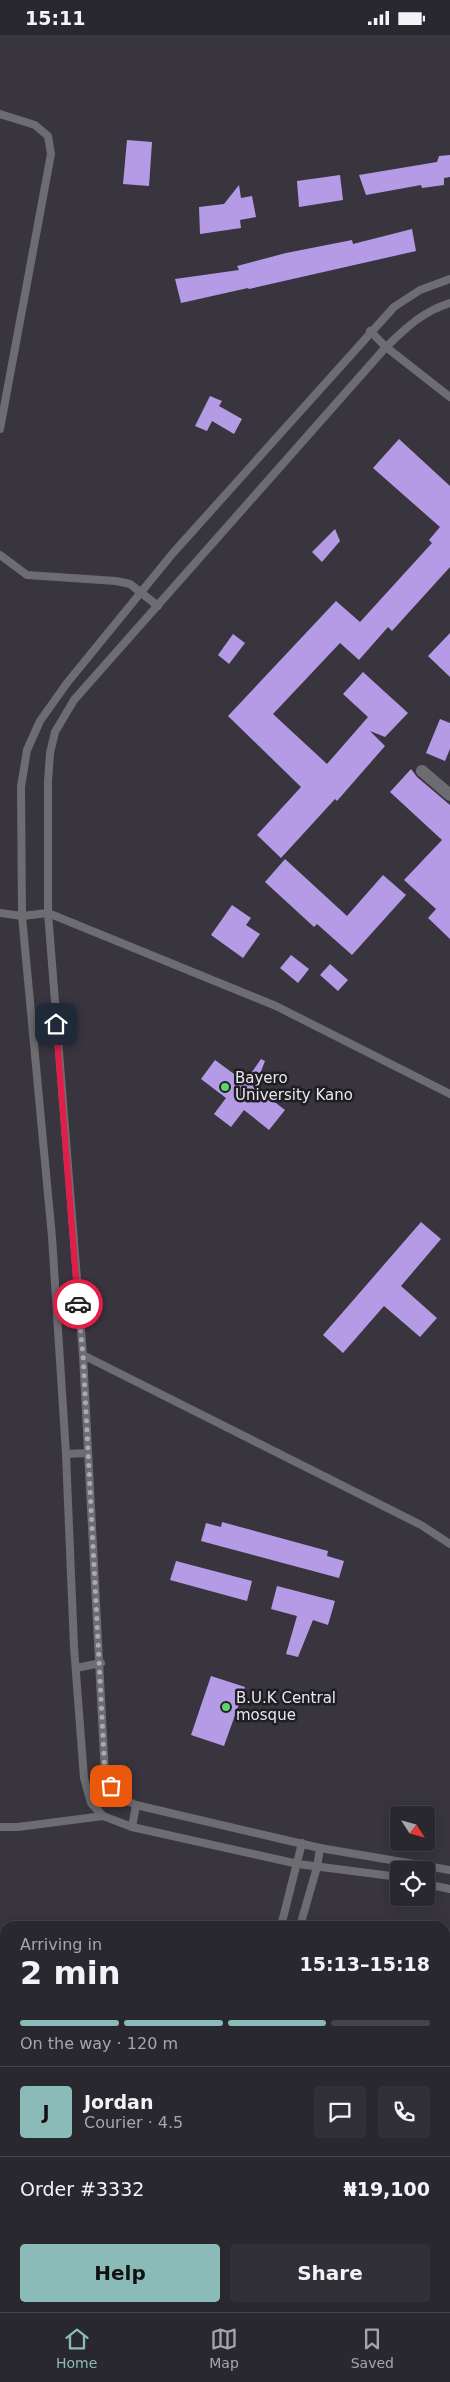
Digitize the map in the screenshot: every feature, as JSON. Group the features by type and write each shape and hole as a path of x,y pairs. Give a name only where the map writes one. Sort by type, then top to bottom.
{"street":[{"path":"422,771 450,795"}],"lane":[{"path":"0,114 35,125 48,136 51,154 0,429"},
{"path":"390,1876 298,1864 132,1827 103,1816 91,1803 84,1778 52,1237 22,916 21,787 27,750 40,721 67,683 142,591 370,331 394,307 420,290 450,279"},
{"path":"450,303 416,319 386,347 74,700 55,732 50,753 48,782 48,913 74,1269 83,1355 101,1663 105,1775 118,1796 136,1805 320,1848 450,1871"},
{"path":"370,331 386,347 450,397"},
{"path":"0,555 27,575 116,581 130,584 142,591 158,606"},
{"path":"0,913 22,916 48,913 276,1006 450,1094"},
{"path":"83,1355 421,1525 450,1544"},
{"path":"66,1453 88,1453"},
{"path":"76,1667 101,1663"},
{"path":"132,1827 136,1805"},
{"path":"0,1827 18,1827 103,1816"},
{"path":"282,1921 302,1843"},
{"path":"301,1921 317,1867 320,1848"},
{"path":"435,1886 450,1889"}],"building":[{"path":"127,140 152,142 149,186 123,184"},
{"path":"450,155 450,177 444,178 444,185 422,188 421,185 366,195 359,175 437,162 439,156"},
{"path":"340,175 343,200 299,207 297,181"},
{"path":"239,185 241,198 252,196 256,217 240,220 241,228 200,234 199,207 224,204"},
{"path":"412,229 416,251 181,303 175,279 239,270 237,266 286,253 352,240 353,244"},
{"path":"210,396 222,401 219,406 242,419 234,434 212,421 207,431 195,426"},
{"path":"399,439 450,486 450,567 392,631 388,627 359,660 340,643 273,714 327,764 368,717 343,694 363,672 408,713 385,737 370,731 385,746 337,801 335,799 281,858 257,835 301,787 228,716 336,601 360,622 432,543 429,540 440,527 373,468"},
{"path":"335,529 340,541 322,562 312,552"},
{"path":"450,633 450,677 428,656"},
{"path":"233,634 245,643 229,664 218,655"},
{"path":"440,719 450,723 450,749 445,761 426,753"},
{"path":"411,769 417,777 450,805 450,939 428,918 436,909 404,880 442,840 390,792"},
{"path":"285,859 347,916 383,875 406,895 352,955 317,924 314,927 265,882"},
{"path":"232,905 251,918 246,925 260,934 243,958 211,935"},
{"path":"291,955 309,969 298,983 280,968"},
{"path":"330,964 348,980 338,991 320,975"},
{"path":"261,1059 265,1061 255,1087 285,1110 269,1130 244,1110 231,1127 214,1114 226,1098 201,1079 215,1060 245,1082"},
{"path":"421,1222 441,1239 401,1286 437,1318 420,1337 384,1306 343,1353 323,1335"},
{"path":"222,1522 328,1551 327,1556 344,1561 339,1578 201,1541 206,1523 221,1527"},
{"path":"176,1561 252,1581 247,1601 170,1580"},
{"path":"277,1586 335,1601 328,1625 313,1620 298,1657 286,1654 297,1616 271,1609"},
{"path":"211,1676 245,1687 224,1746 191,1735"}],"way so far":[{"path":"78,1304 83,1355 101,1663 105,1775 111,1786"}],"place":[{"name":"Bayero University Kano","path":"225,1087"},
{"name":"B.U.K Central mosque","path":"226,1707"}],"route":[{"path":"56,1024 78,1304"}]}
